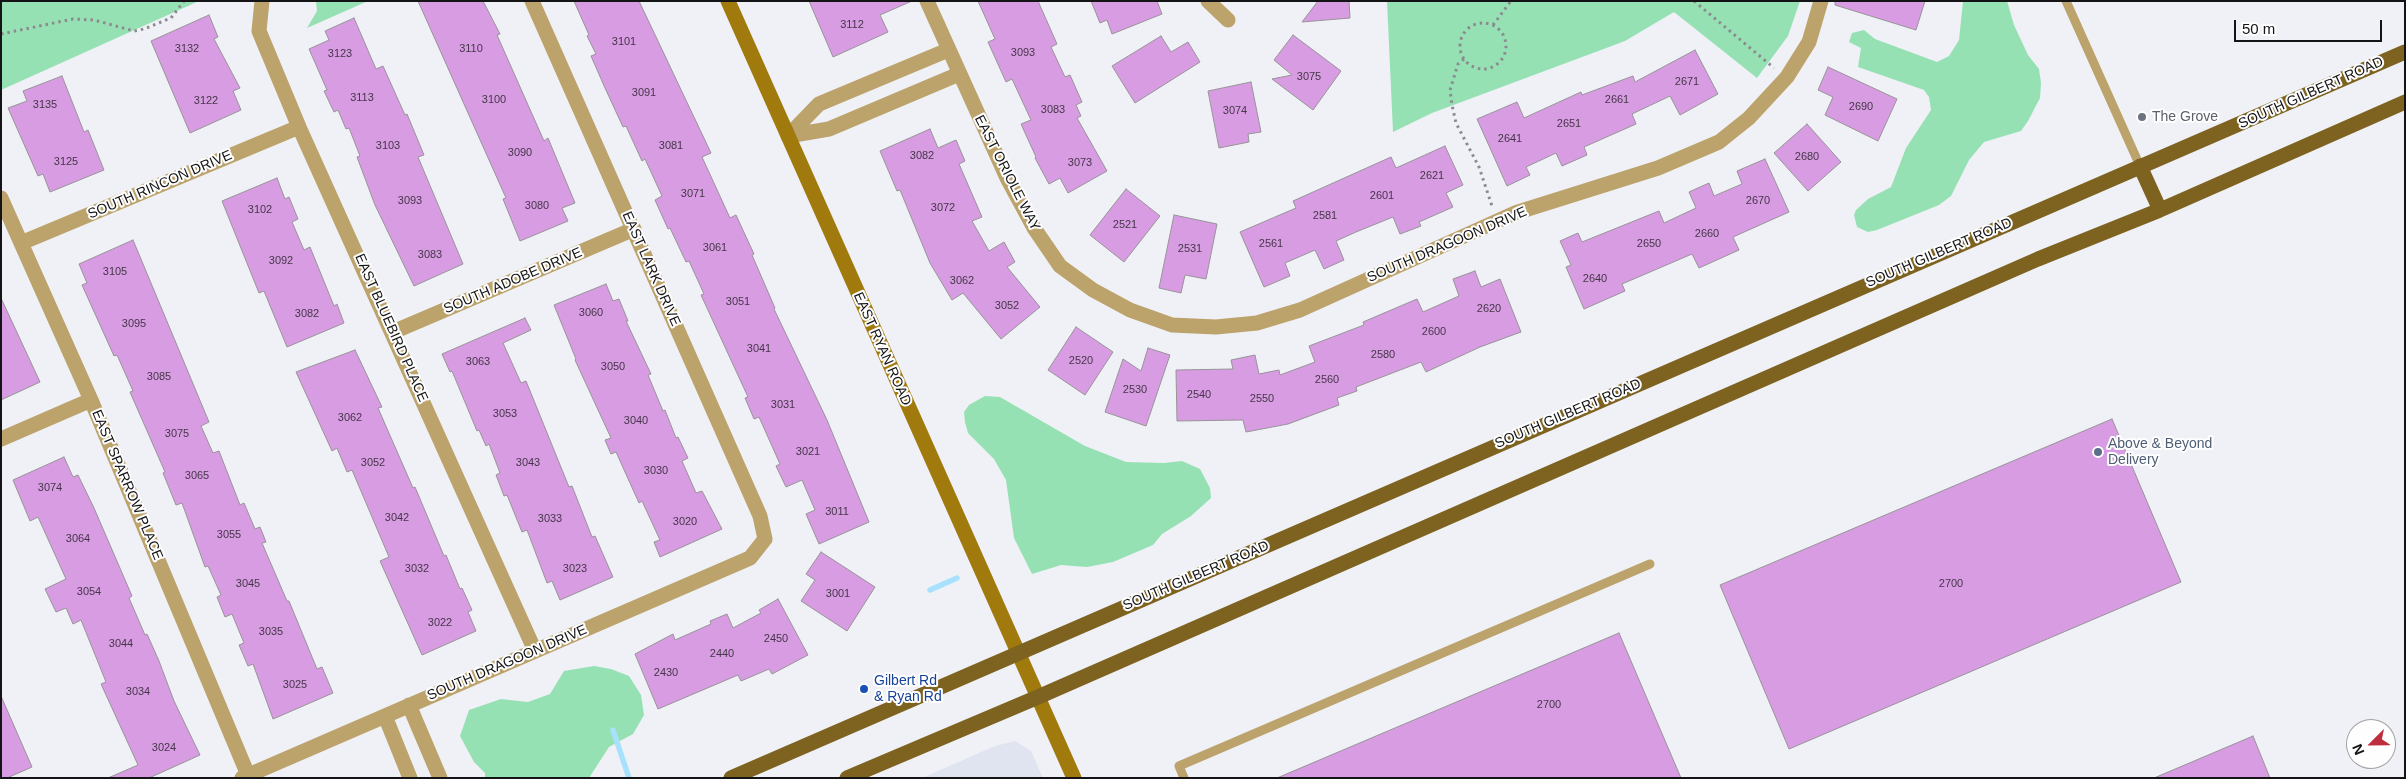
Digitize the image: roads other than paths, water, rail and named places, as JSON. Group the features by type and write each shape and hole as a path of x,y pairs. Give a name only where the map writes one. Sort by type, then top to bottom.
{"main road":[{"name":"SOUTH GILBERT ROAD","path":"732,778 2405,52"},
{"path":"847,778 1038,697 2020,266 2160,210 2405,102"},
{"path":"2140,166 2160,210"}],"street":[{"name":"EAST BLUEBIRD PLACE","path":"262,1 259,32 535,651"},
{"name":"EAST LARK DRIVE","path":"532,1 760,516 765,539"},
{"name":"EAST RYAN ROAD","path":"728,1 1017,654 1074,778"},
{"name":"EAST ORIOLE WAY","path":"927,1 959,74 1034,228 1060,266 1093,290 1130,310"},
{"path":"1208,1 1228,20"},
{"name":"SOUTH DRAGOON DRIVE","path":"1130,310 1172,326 1216,327 1257,323 1300,310 1515,213 1658,168 1719,142 1749,118 1790,73 1809,42 1821,1"},
{"path":"788,136 819,104 948,50"},
{"path":"788,136 829,130 959,74"},
{"name":"SOUTH RINCON DRIVE","path":"21,242 300,127"},
{"name":"EAST SPARROW PLACE","path":"1,198 92,400 245,776"},
{"name":"SOUTH ADOBE DRIVE","path":"393,332 634,229"},
{"path":"1,439 92,400"},
{"name":"SOUTH DRAGOON DRIVE","path":"245,776 750,558 765,539"},
{"path":"409,706 440,778"},
{"path":"385,716 410,778"}],"lane":[{"path":"2066,1 2140,166"},
{"path":"1184,778 1179,766 1650,564"}],"waterway":[{"path":"930,590 957,578"},
{"path":"613,730 629,778"}],"place":[{"name":"The Grove","path":"2142,117"},
{"name":"Above & Beyond Delivery","path":"2098,452"},
{"name":"Gilbert Rd & Ryan Rd","path":"864,689"}]}
